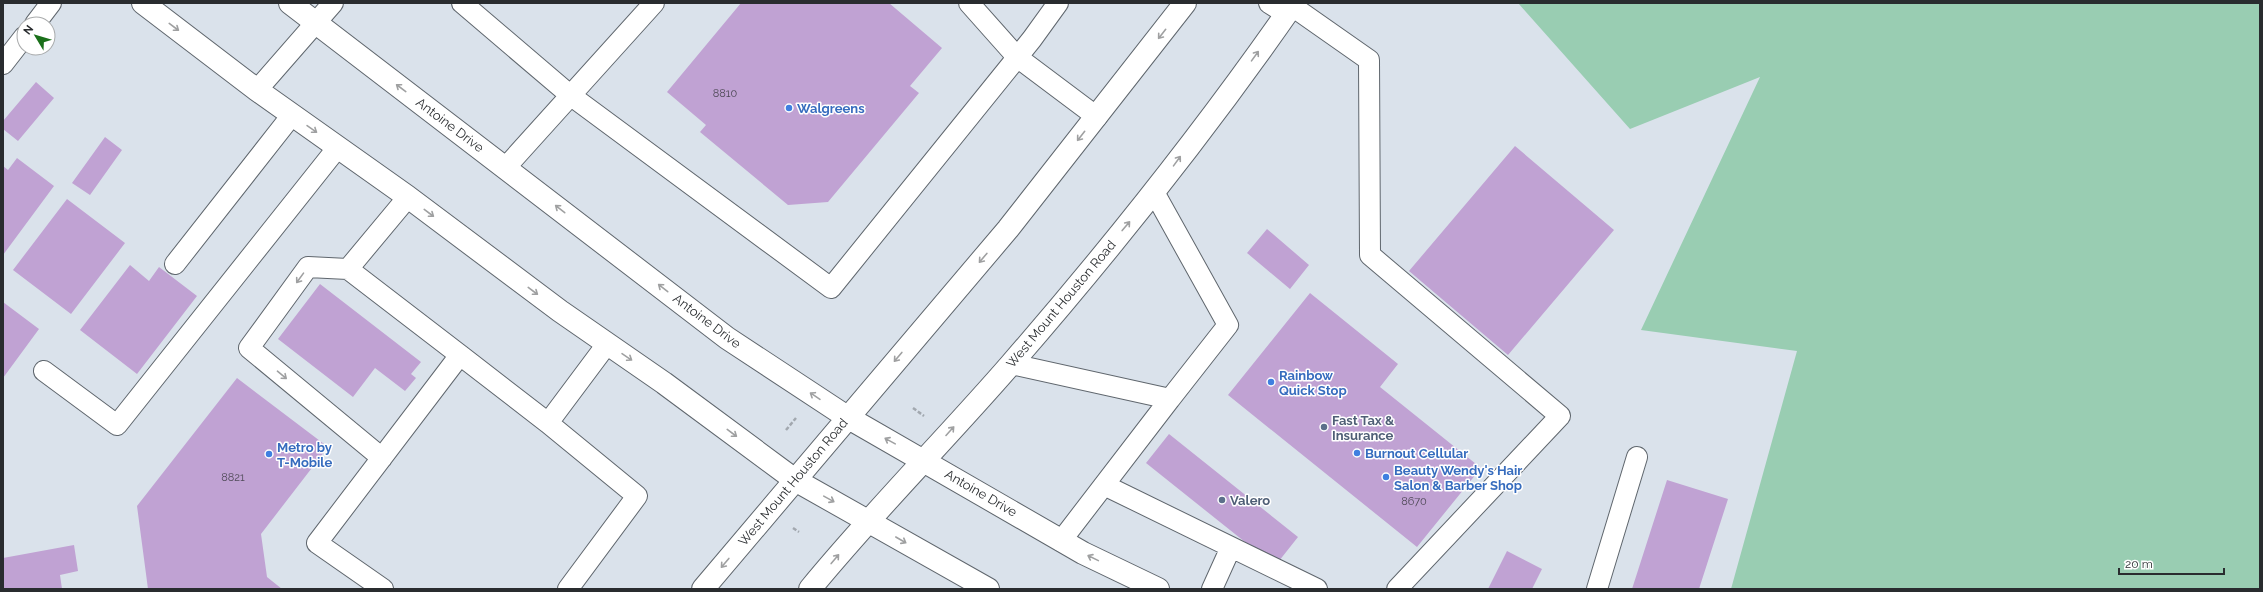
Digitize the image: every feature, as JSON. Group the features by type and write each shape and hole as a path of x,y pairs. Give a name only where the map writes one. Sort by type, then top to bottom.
{"main road":[{"path":"143,3 257,90 408,198 560,311 664,383 795,480 982,587"},
{"name":"Antoine Drive","path":"290,3 506,167 727,338 847,417 924,460 1061,541 1158,589"},
{"name":"West Mount Houston Road","path":"703,589 847,417 1008,229 1185,3"},
{"name":"West Mount Houston Road","path":"810,589 867,521 1011,364 1154,192 1285,6"}],"lane":[{"path":"41,16 51,3"},
{"path":"257,90 333,3"},
{"path":"462,3 570,95 831,288 1017,57 1058,3"},
{"path":"506,167 654,3"},
{"path":"968,3 1017,57 1097,117"},
{"path":"1285,6 1369,60 1370,255 1560,416 1396,589"},
{"path":"3,64 16,47"},
{"path":"175,264 292,115"},
{"path":"44,371 117,426 338,147"},
{"path":"1061,541 1228,325 1154,192"},
{"path":"348,269 408,198"},
{"path":"382,458 249,348 308,267 348,269 548,423 637,496 568,589"},
{"path":"548,423 607,344"},
{"path":"383,589 317,543 460,355"},
{"path":"1011,364 1170,399"},
{"path":"1596,589 1637,457"},
{"path":"1104,485 1317,589"},
{"path":"1212,589 1232,548"}],"path":[{"path":"913,408 926,417"},
{"path":"786,430 796,417"}],"green space":[{"path":"1518,3 2260,3 2260,589 1731,589 1797,351 1641,330 1760,77 1630,129"}],"building":[{"name":"Walgreens","path":"741,3 889,3 942,48 910,86 919,93 828,202 788,205 700,132 706,125 667,92"},
{"path":"36,82 54,98 18,141 3,129 3,121"},
{"path":"105,137 122,150 90,195 72,183"},
{"path":"1515,146 1614,230 1508,355 1409,271"},
{"path":"17,158 54,186 3,255 3,166 8,170"},
{"path":"67,199 125,243 71,314 13,270"},
{"path":"1267,229 1309,265 1290,289 1247,253"},
{"path":"130,265 149,281 159,267 197,296 137,374 80,330"},
{"path":"320,284 421,362 411,374 416,378 405,391 375,368 353,397 278,339"},
{"path":"1310,293 1398,364 1380,387 1481,468 1417,547 1228,395"},
{"path":"3,302 39,329 3,378"},
{"path":"237,378 328,447 261,534 267,577 282,589 148,589 137,506"},
{"name":"Valero","path":"1169,434 1298,537 1275,566 1146,463"},
{"path":"1667,480 1728,499 1699,589 1632,589"},
{"path":"74,545 78,571 60,575 62,589 3,589 3,558"},
{"path":"1507,551 1542,569 1532,589 1488,589"}],"place":[{"name":"Walgreens","path":"789,108"},
{"name":"Rainbow Quick Stop","path":"1271,382"},
{"name":"Fast Tax & Insurance","path":"1324,427"},
{"name":"Burnout Cellular","path":"1357,453"},
{"name":"Metro by T-Mobile","path":"269,454"},
{"name":"Beauty Wendy's Hair Salon & Barber Shop","path":"1386,477"},
{"name":"Valero","path":"1222,500"}]}
